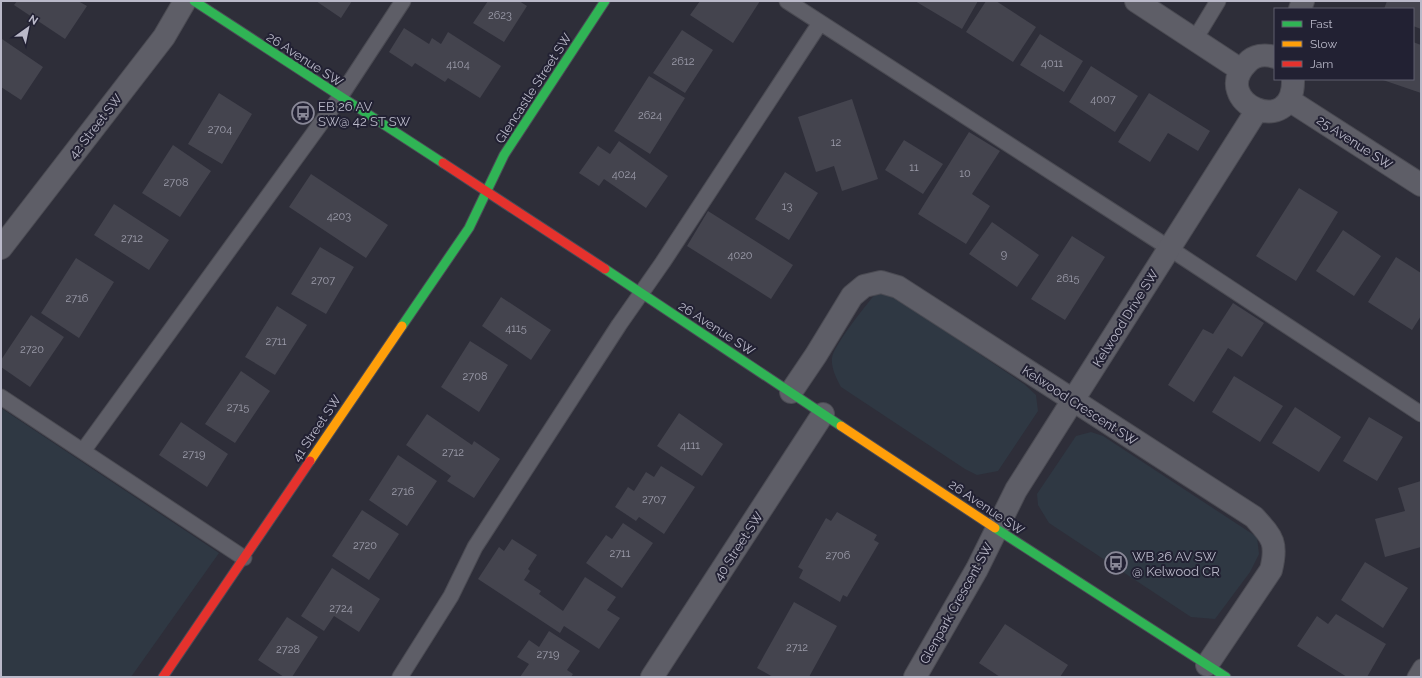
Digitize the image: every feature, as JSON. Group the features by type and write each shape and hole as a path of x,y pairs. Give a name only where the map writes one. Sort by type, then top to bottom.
{"street":[{"name":"42 Street SW","path":"1,248 164,37 185,1"},
{"name":"26 Avenue SW","path":"194,1 641,293 996,529 1226,677"},
{"name":"Glencastle Street SW","path":"486,191 504,155 605,1"},
{"path":"1136,1 1241,70"},
{"path":"1274,57 1268,55 1257,56 1248,62 1241,70 1237,82 1240,94 1246,104 1257,110 1275,111 1283,106 1291,89"},
{"name":"25 Avenue SW","path":"1291,89 1421,185"},
{"name":"Kelwood Drive SW","path":"996,529 1016,490 1257,110"},
{"name":"41 Street SW","path":"163,677 469,228 486,191"},
{"name":"Kelwood Crescent SW","path":"791,392 852,296 864,286 881,282 898,287 1072,401 1254,517 1271,536 1275,553 1271,570 1207,664"},
{"name":"40 Street SW","path":"652,677 824,414"},
{"name":"Glenpark Crescent SW","path":"915,677 977,569 996,529"}],"lane":[{"path":"83,451 340,97 403,1"},
{"path":"786,1 1170,248 1421,414"},
{"path":"1195,39 1218,1"},
{"path":"400,677 451,596 475,547 614,331 641,293 820,23"},
{"path":"1,397 244,558"},
{"path":"1415,677 1421,667"}],"shaded area":[{"path":"878,291 896,298 1024,384 1036,395 1038,411 998,471 977,475 965,469 841,387 832,365 834,352 852,324"},
{"path":"1,408 219,553 131,677 1,677"},
{"path":"1091,432 1103,436 1257,537 1259,554 1250,572 1215,619 1191,617 1049,523 1038,505 1037,494 1076,436"}],"building":[{"path":"17,1 78,1 87,6 65,39 14,5"},
{"path":"316,1 352,1 341,18"},
{"path":"488,1 519,1 527,6 504,42 473,23"},
{"path":"700,1 760,1 733,43 690,15"},
{"path":"915,1 978,1 962,29"},
{"path":"986,1 996,1 1036,27 1013,62 966,32"},
{"path":"1387,1 1421,1 1421,29 1414,26 1414,8 1384,8"},
{"path":"404,28 429,44 432,38 441,44 448,32 501,66 480,98 448,78 445,82 415,63 412,67 389,52"},
{"path":"682,30 713,50 685,93 653,73"},
{"path":"1040,34 1083,61 1064,92 1020,65"},
{"path":"2,39 43,67 21,100 1,87"},
{"path":"1414,42 1421,45 1421,93 1383,80 1414,80"},
{"path":"1091,66 1138,96 1115,132 1069,102"},
{"path":"649,76 685,98 650,154 614,131"},
{"path":"219,93 252,114 222,164 188,144"},
{"path":"1149,93 1210,131 1198,151 1168,133 1150,162 1118,142"},
{"path":"852,99 878,179 842,191 834,166 816,172 798,117"},
{"path":"969,132 1000,151 972,194 990,206 966,244 918,214"},
{"path":"904,140 943,164 923,194 885,170"},
{"path":"619,141 668,176 646,208 604,179 599,186 579,173 598,146 610,154"},
{"path":"173,145 211,171 180,217 142,193"},
{"path":"785,172 818,193 789,240 755,219"},
{"path":"311,174 388,225 366,258 289,207"},
{"path":"1299,188 1338,212 1296,281 1256,256"},
{"path":"114,204 169,240 149,270 94,235"},
{"path":"708,211 793,265 771,299 687,246"},
{"path":"992,222 1039,255 1017,287 969,254"},
{"path":"1343,230 1381,256 1354,296 1316,271"},
{"path":"1072,236 1105,257 1065,320 1031,299"},
{"path":"320,247 354,267 326,314 291,294"},
{"path":"1396,257 1421,273 1421,316 1412,330 1368,302"},
{"path":"76,258 114,282 79,338 41,313"},
{"path":"501,297 551,330 531,360 482,326"},
{"path":"1233,303 1264,323 1242,357 1228,348 1194,402 1168,385 1203,329 1213,334"},
{"path":"277,306 307,325 275,375 245,357"},
{"path":"31,315 64,337 30,387 1,367 1,360"},
{"path":"470,341 508,365 479,412 441,387"},
{"path":"241,371 270,391 235,443 205,424"},
{"path":"1234,376 1283,406 1260,442 1212,412"},
{"path":"1295,407 1341,437 1319,472 1272,443"},
{"path":"679,413 723,444 702,476 657,446"},
{"path":"427,414 472,445 474,441 500,459 474,498 447,481 451,476 406,445"},
{"path":"1369,417 1403,437 1377,481 1343,461"},
{"path":"181,422 228,454 207,487 159,455"},
{"path":"398,455 437,481 407,526 369,500"},
{"path":"661,466 695,487 664,534 639,517 636,521 615,507 628,487 634,491 646,472 654,477"},
{"path":"1421,481 1421,547 1385,557 1375,519 1405,511 1398,488"},
{"path":"362,510 399,534 369,580 332,556"},
{"path":"837,512 877,535 874,540 879,543 847,597 843,595 840,602 799,578 803,570 798,567 826,518 831,521"},
{"path":"623,523 653,543 622,588 586,563 606,535 612,539"},
{"path":"512,539 537,555 528,569 530,571 524,580 541,591 539,594 563,611 585,577 616,597 607,610 620,618 599,649 564,626 560,633 478,579 499,547 504,551"},
{"path":"1365,562 1408,588 1383,628 1341,600"},
{"path":"332,568 380,599 359,632 334,616 324,631 301,616"},
{"path":"794,602 837,626 809,677 773,677 757,668"},
{"path":"1336,614 1386,644 1367,677 1347,677 1297,646 1317,616 1328,624"},
{"path":"287,617 318,637 292,677 284,677 258,660"},
{"path":"1005,624 1068,665 1060,677 1000,677 979,663"},
{"path":"549,631 580,651 567,670 573,674 571,677 520,677 529,664 517,657 529,640 539,647"}],"traffic: fast":[{"path":"194,1 443,163"},
{"path":"402,326 469,228 504,155 605,1"},
{"path":"605,269 841,426"},
{"path":"995,528 1226,677"}],"traffic: slow":[{"path":"310,461 402,326"},
{"path":"841,426 995,528"}],"traffic: jam":[{"path":"443,163 605,269"},
{"path":"163,677 310,461"}],"place":[{"name":"EB 26 AV SW@ 42 ST SW","path":"303,113"},
{"name":"WB 26 AV SW @ Kelwood CR","path":"1116,563"}]}
